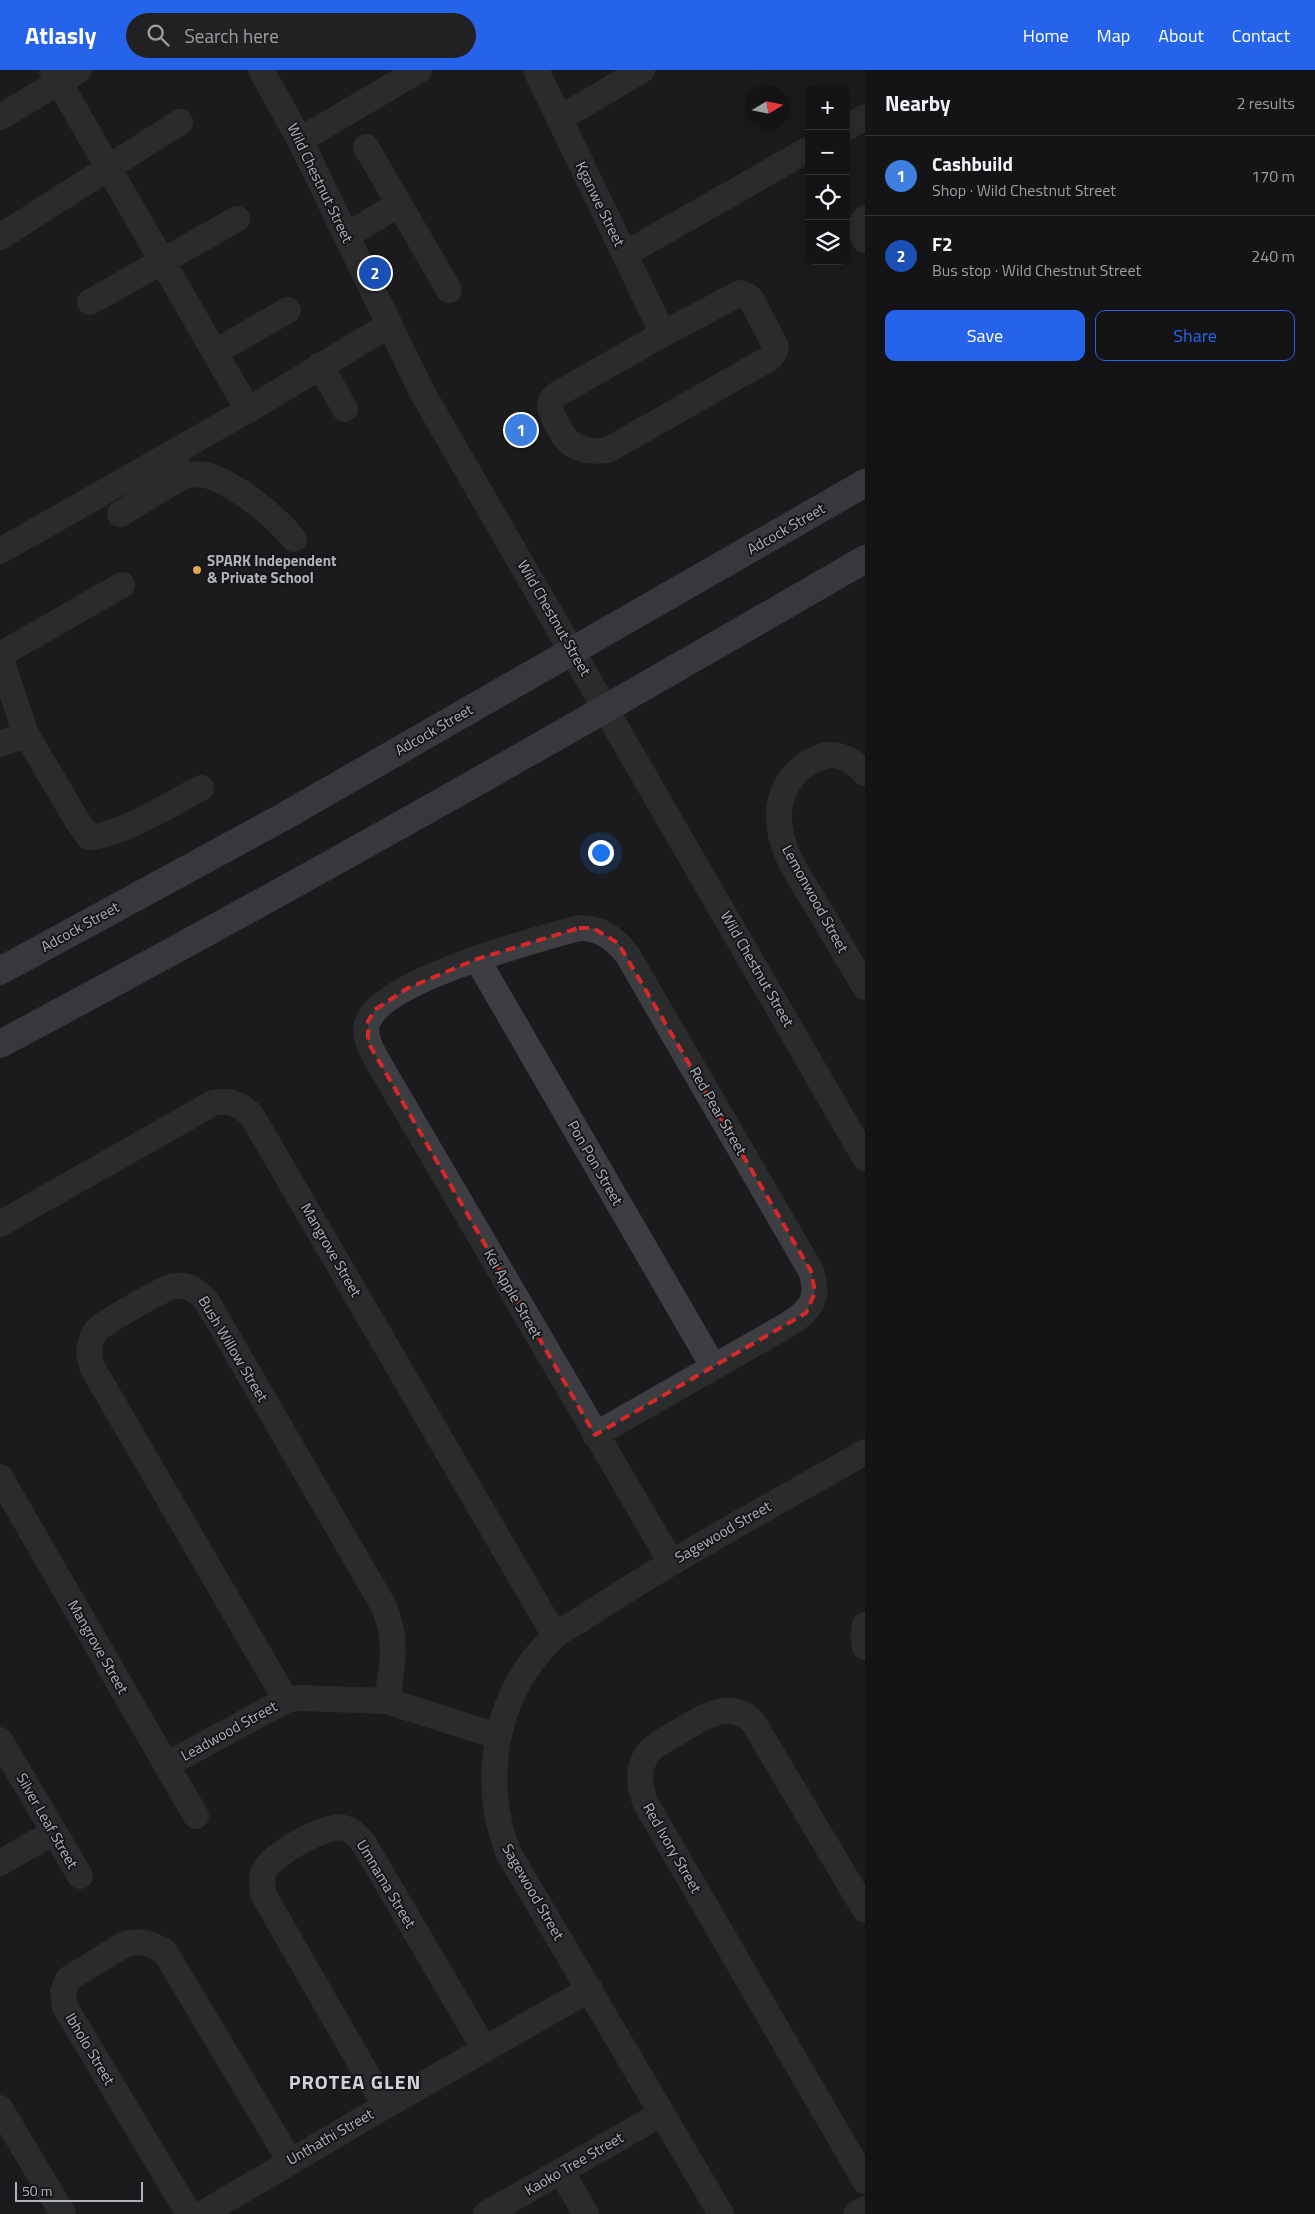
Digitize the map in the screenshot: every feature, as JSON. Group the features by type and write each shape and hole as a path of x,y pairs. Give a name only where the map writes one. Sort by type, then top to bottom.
{"main road":[{"name":"Adcock Street","path":"0,970 283,817 865,483"},
{"path":"0,1044 264,901 607,709 865,559"}],"street":[{"name":"Wild Chestnut Street","path":"261,70 300,140 422,392 865,1158"},
{"path":"300,140 419,70"},
{"name":"Kganwe Street","path":"536,70 625,254 805,151"},
{"path":"559,119 642,70"},
{"path":"0,117 64,74 108,166 248,410"},
{"path":"850,126 865,117"},
{"path":"0,237 108,166 180,122"},
{"path":"366,147 449,290"},
{"path":"346,236 399,204"},
{"path":"865,218 860,227 865,240"},
{"path":"90,302 237,219"},
{"path":"625,254 664,334"},
{"path":"740,293 751,299 776,346 770,358 608,450 595,452 568,442 551,413 551,400 556,395 664,334 734,294 740,293"},
{"path":"215,352 288,310"},
{"path":"120,514 176,465 248,410 388,325"},
{"path":"320,365 345,408"},
{"path":"176,465 195,474 208,476 226,484 272,515 294,539"},
{"path":"0,551 176,465"},
{"path":"122,585 0,656 26,734 89,837 101,837 127,826 201,788"},
{"path":"0,744 26,734"},
{"name":"Lemonwood Street","path":"865,773 850,760 838,756 823,756 809,762 796,770 790,779 784,789 779,810 780,829 784,845 806,889 865,987"},
{"name":"Red Pear Street","path":"368,1021 386,1001 438,973 554,934 579,928 593,928 618,943 637,971 811,1271 815,1292 811,1306 806,1313 595,1434"},
{"name":"Pon Pon Street","path":"477,959 713,1366"},
{"name":"Kei Apple Street","path":"368,1021 366,1031 368,1042 385,1074 671,1562"},
{"name":"Mangrove Street","path":"0,1224 213,1103 224,1100 244,1107 252,1116 556,1636"},
{"name":"Bush Willow Street","path":"286,1700 92,1367 89,1356 90,1345 97,1331 107,1323 174,1286 195,1289 206,1300 383,1605 390,1620 394,1642 387,1701"},
{"name":"Sagewood Street","path":"721,2214 508,1852 500,1831 493,1785 497,1736 513,1694 524,1673 556,1636 671,1562 865,1452"},
{"name":"Mangrove Street","path":"0,1477 196,1816"},
{"path":"865,1625 863,1636 865,1647"},
{"name":"Leadwood Street","path":"166,1766 286,1700 324,1698 387,1701 497,1736"},
{"name":"Red Ivory Street","path":"865,1910 757,1729 745,1714 732,1711 706,1715 658,1744 646,1755 640,1778 645,1802 865,2181"},
{"name":"Silver Leaf Street","path":"0,1740 80,1876"},
{"name":"Umnama Street","path":"385,2106 263,1894 262,1883 268,1864 320,1832 328,1828 344,1828 354,1833 363,1842 485,2050"},
{"path":"0,1863 54,1832"},
{"name":"Ibholo Street","path":"189,2214 65,2007 64,1986 68,1979 125,1944 148,1942 165,1952 290,2161"},
{"name":"Unthathi Street","path":"202,2214 290,2161 590,1989"},
{"path":"0,2108 63,2214"},
{"name":"Kaoko Tree Street","path":"486,2214 661,2114"},
{"path":"562,2171 586,2214"},
{"path":"856,2214 865,2209"}],"highlighted area":[{"path":"579,928 593,928 618,943 811,1271 815,1292 806,1313 595,1435 368,1042 368,1021 376,1009 408,988 477,959"}],"place":[{"name":"F2","path":"375,273"},
{"name":"Cashbuild","path":"521,430"},
{"name":"SPARK Independent & Private School","path":"197,570"}],"district":[{"name":"PROTEA GLEN","path":"355,2082"}]}
